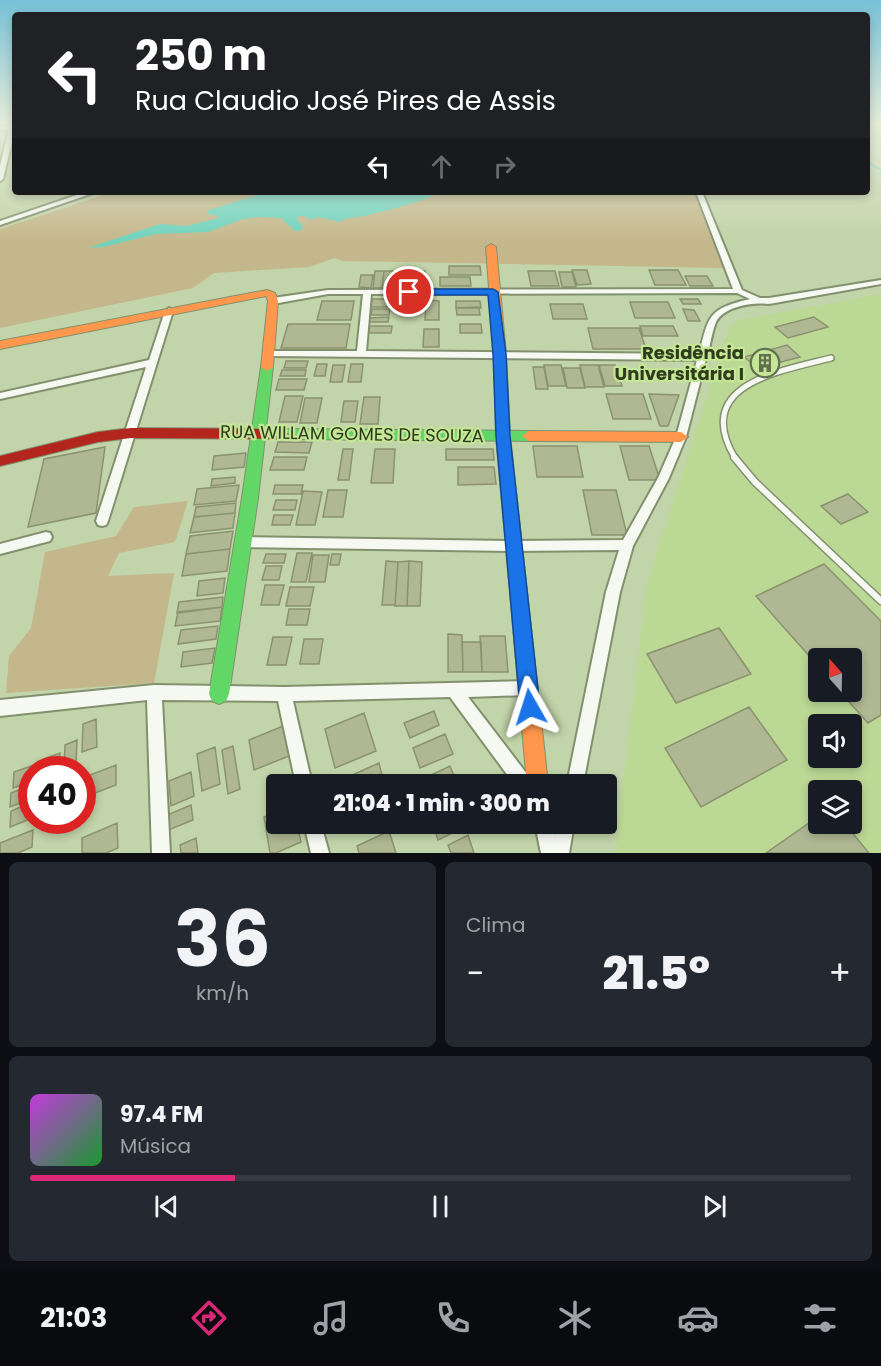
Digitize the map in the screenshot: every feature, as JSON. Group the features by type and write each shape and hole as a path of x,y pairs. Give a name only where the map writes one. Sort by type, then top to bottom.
{"street":[{"path":"0,179 2,164"},
{"path":"0,223 78,195"},
{"path":"700,195 738,291"},
{"path":"491,247 500,354 503,436 537,774"},
{"path":"273,301 316,293 738,291 758,300 769,301 881,282"},
{"path":"361,354 367,292"},
{"path":"0,345 251,295 267,293 271,295 273,301 269,353 219,694"},
{"path":"577,774 614,592 627,545 663,478 681,437 712,321 726,308 758,300"},
{"path":"102,521 169,311"},
{"path":"269,353 704,357"},
{"path":"0,396 154,362"},
{"name":"RUA WILLAM GOMES DE SOUZA","path":"0,461 87,440 131,433 681,437"},
{"path":"0,549 46,537"},
{"path":"243,542 513,546 627,545"},
{"path":"0,708 154,692 284,694 528,688"},
{"path":"453,689 517,774"},
{"path":"154,692 161,853"},
{"path":"284,694 302,774"},
{"path":"315,834 320,853"},
{"path":"546,834 550,853"},
{"path":"560,853 564,834"}],"lane":[{"path":"831,358 766,375 747,384 735,395 725,413 723,432 730,452 750,476 881,601"}],"shaded area":[{"path":"104,195 695,195 723,268 343,261 335,258 309,267 214,273 193,288 0,328 0,229"},
{"path":"881,294 881,853 615,853 647,582 729,328 739,320"},
{"path":"188,501 175,542 119,553 108,576 174,573 154,683 6,693 9,656 31,628 45,552 116,536 134,507"}],"water":[{"path":"257,195 434,195 340,222 318,217 311,220 298,216 297,220 303,226 300,231 295,231 281,218 257,217 243,219 208,232 156,234 103,247 88,248 160,224 187,226 218,218 216,215 206,214 209,210"}],"building":[{"path":"449,266 480,266 481,275 449,275"},
{"path":"572,270 587,270 591,284 577,285"},
{"path":"649,270 678,270 686,285 655,285"},
{"path":"375,271 384,271 382,288 373,288"},
{"path":"384,271 393,271 391,288 382,288"},
{"path":"393,271 401,271 400,288 391,288"},
{"path":"402,271 408,271 407,288 400,288"},
{"path":"408,271 425,271 424,288 407,288"},
{"path":"528,271 555,271 559,286 531,286"},
{"path":"559,272 572,272 576,287 562,287"},
{"path":"361,275 373,275 371,288 359,287"},
{"path":"685,276 707,276 713,286 690,286"},
{"path":"440,277 470,277 471,286 440,286"},
{"path":"372,299 390,299 389,307 371,307"},
{"path":"680,299 698,299 701,304 683,304"},
{"path":"426,300 439,301 439,320 425,320"},
{"path":"322,301 354,301 351,320 317,320"},
{"path":"456,301 480,301 481,308 456,308"},
{"path":"630,302 668,302 675,318 635,318"},
{"path":"550,304 583,304 587,319 553,319"},
{"path":"479,307 480,315 457,315 456,308"},
{"path":"372,309 390,309 389,315 371,315"},
{"path":"683,309 694,310 700,321 688,321"},
{"path":"389,317 388,322 368,322 369,318"},
{"path":"814,317 828,327 788,338 775,327"},
{"path":"288,324 350,324 346,348 281,348"},
{"path":"460,324 481,324 482,333 460,333"},
{"path":"369,326 392,326 391,333 369,333"},
{"path":"640,326 673,326 678,336 643,336"},
{"path":"588,328 639,328 646,349 593,349"},
{"path":"424,329 439,329 439,347 423,347"},
{"name":"Residência Universitária I","path":"787,345 800,357 758,368 744,357"},
{"path":"286,361 308,361 306,368 284,368"},
{"path":"317,364 327,364 325,376 314,376"},
{"path":"351,364 363,364 361,382 348,382"},
{"path":"333,365 345,365 342,382 330,382"},
{"path":"544,365 561,365 566,386 548,386"},
{"path":"580,365 598,365 604,387 585,387"},
{"path":"599,365 615,365 622,386 605,386"},
{"path":"533,367 544,367 548,389 536,389"},
{"path":"563,368 580,368 585,388 567,388"},
{"path":"282,370 306,370 305,376 280,376"},
{"path":"279,379 307,379 304,390 276,390"},
{"path":"606,394 643,394 651,419 613,419"},
{"path":"649,394 679,395 668,426 660,426"},
{"path":"285,396 303,396 297,422 279,422"},
{"path":"364,397 380,397 378,424 360,424"},
{"path":"305,398 322,398 317,423 300,423"},
{"path":"344,401 358,401 355,422 341,422"},
{"path":"278,442 312,442 309,453 275,452"},
{"path":"533,446 577,446 583,477 537,477"},
{"path":"620,446 649,446 660,480 629,480"},
{"path":"105,447 96,513 28,527 44,459"},
{"path":"343,449 353,449 349,480 338,480"},
{"path":"375,449 395,449 393,483 371,483"},
{"path":"446,449 493,449 494,460 446,460"},
{"path":"246,453 244,467 212,470 214,456"},
{"path":"274,457 307,457 304,470 270,470"},
{"path":"458,467 494,467 496,484 458,485"},
{"path":"235,477 235,483 211,486 212,479"},
{"path":"239,485 236,501 194,505 197,489"},
{"path":"275,485 303,485 301,494 273,494"},
{"path":"328,490 347,490 343,517 323,517"},
{"path":"583,490 616,490 627,535 592,535"},
{"path":"303,491 322,492 315,525 296,525"},
{"path":"848,494 868,512 841,524 821,506"},
{"path":"276,500 297,500 295,510 273,510"},
{"path":"236,503 235,513 194,517 196,507"},
{"path":"235,513 233,528 190,533 194,517"},
{"path":"274,515 293,515 290,525 272,525"},
{"path":"233,531 230,549 186,554 190,536"},
{"path":"230,549 227,571 182,576 186,554"},
{"path":"297,553 312,553 306,582 291,582"},
{"path":"266,554 286,554 284,563 263,563"},
{"path":"332,554 341,554 339,565 330,565"},
{"path":"313,555 329,555 325,582 309,582"},
{"path":"386,561 398,562 395,605 382,605"},
{"path":"409,561 407,606 395,606 398,562"},
{"path":"409,561 422,562 420,606 407,606"},
{"path":"824,564 881,621 881,715 868,723 849,702 862,702 862,648 808,648 808,655 756,596"},
{"path":"266,566 282,566 279,580 262,580"},
{"path":"225,578 223,593 197,596 199,581"},
{"path":"265,585 284,585 279,605 261,605"},
{"path":"290,587 314,587 310,606 286,606"},
{"path":"223,597 222,607 177,613 179,602"},
{"path":"222,607 220,621 175,626 178,612"},
{"path":"289,609 310,609 307,625 286,625"},
{"path":"218,626 216,639 178,644 181,630"},
{"path":"719,628 751,674 676,703 647,654"},
{"path":"448,634 462,635 463,672 448,672"},
{"path":"480,636 505,636 508,672 482,672"},
{"path":"273,637 292,637 286,665 267,665"},
{"path":"304,639 323,639 319,664 300,664"},
{"path":"462,642 481,642 482,672 463,672"},
{"path":"215,648 212,663 181,667 183,652"},
{"path":"749,707 787,760 701,807 665,748"},
{"path":"434,711 439,725 410,738 404,723"},
{"path":"364,713 376,751 335,768 325,729"},
{"path":"96,719 97,747 82,752 83,724"},
{"path":"283,726 289,756 254,770 249,740"},
{"path":"445,734 453,754 420,768 413,748"},
{"path":"77,740 76,756 65,756 65,745"},
{"path":"233,746 240,789 228,794 222,750"},
{"path":"215,747 220,784 202,791 197,754"},
{"path":"379,763 382,774 355,774"},
{"path":"116,765 116,785 96,793 96,773"},
{"path":"450,766 453,774 433,774"},
{"path":"18,771 18,786 13,788 14,772"},
{"path":"191,772 194,796 171,806 169,781"},
{"path":"18,790 18,804 10,807 11,793"},
{"path":"191,805 193,820 161,833 160,818"},
{"path":"18,808 18,824 10,827 11,811"},
{"path":"117,823 118,848 106,853 82,853 82,838 96,834"},
{"path":"808,824 808,834 853,834 869,853 766,853"},
{"path":"23,834 33,834 32,847 18,853 0,853 0,843"},
{"path":"267,834 299,834 301,842 276,853 270,853"},
{"path":"383,834 390,834 396,853 359,853 357,846"},
{"path":"436,834 450,834 438,840"},
{"path":"468,835 474,853 451,853 448,845"},
{"path":"196,838 198,853 181,853 180,845"}],"waterway":[{"path":"870,164 881,170"}],"traffic: fast":[{"path":"219,694 250,498 267,367"},
{"path":"282,434 529,436"}],"traffic: slow":[{"path":"491,247 500,354 503,436 537,774"},
{"path":"0,345 267,293 271,295 273,301 267,367"},
{"path":"529,436 681,437"}],"traffic: jam":[{"path":"0,461 98,437 131,433 282,434"}],"place":[{"name":"Residência Universitária I","path":"765,363"}],"route":[{"path":"409,292 493,292 500,354 503,436 530,707"}]}
